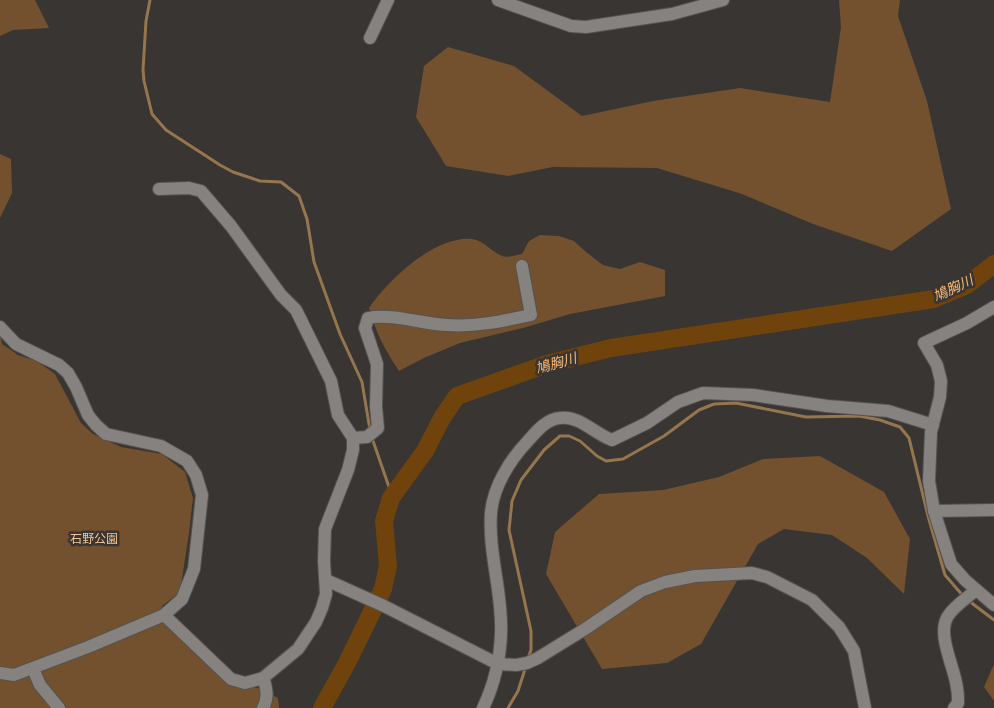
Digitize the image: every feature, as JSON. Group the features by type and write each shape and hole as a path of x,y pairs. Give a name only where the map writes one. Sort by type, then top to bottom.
{"street":[{"path":"370,38 388,0"},
{"path":"498,0 571,26 586,27 672,14 723,0"},
{"path":"159,189 189,188 201,191 231,226 281,295 296,310 331,381 338,415 353,438 353,450 348,470 325,529 326,594 316,622 298,649 263,678 245,682 232,679 164,615"},
{"path":"353,438 367,437 378,428 376,407 377,364 365,328 368,318 379,315 422,322 473,326 531,315 522,266"},
{"path":"994,307 967,323 924,343 937,365 941,381 940,396 932,425 929,481 934,511 951,564 976,590 994,605"},
{"path":"0,327 16,344 59,365 68,373 88,415 96,426 106,434 161,446 187,461 196,475 202,495 194,569 182,599 164,615 33,669 14,675 0,674"},
{"path":"483,708 498,664 501,634 491,511 497,491 516,453 535,433 551,420 561,417 577,420 612,440 647,423 678,402 702,393 753,395 827,406 888,411 932,425"},
{"path":"934,511 994,510"},
{"path":"326,580 384,606 498,664 516,665 538,658 641,591 665,582 696,576 752,574 767,577 812,600 839,627 854,651 865,708"},
{"path":"954,708 958,703 958,688 944,637 944,625 954,609 976,590"},
{"path":"33,669 40,685 59,708"},
{"path":"263,678 267,689 266,703 263,708"}],"green space":[{"path":"0,0 35,0 49,28 13,30 0,36"},
{"path":"839,0 900,0 898,16 927,101 951,209 892,251 813,224 742,194 657,168 553,167 508,176 446,166 416,117 424,66 448,47 514,66 582,116 653,101 740,88 830,102 841,27"},
{"path":"0,154 11,159 12,193 0,218"},
{"path":"540,235 559,236 574,241 603,265 620,269 640,262 665,270 665,296 570,314 523,328 460,343 399,371 381,341 369,308 400,273 428,252 443,244 457,240 476,240 506,257 522,254 529,241"},
{"name":"石野公園","path":"0,331 2,344 18,355 37,361 55,374 81,423 93,434 121,447 162,454 185,472 193,498 189,533 180,592 162,606 164,624 228,684 258,688 278,698 279,708 0,708"},
{"path":"820,456 884,492 910,539 904,594 867,558 832,535 784,529 758,544 701,644 667,663 602,669 546,574 555,532 599,494 663,490 719,477 763,459"},
{"path":"994,664 994,701 984,687"}],"waterway":[{"path":"150,0 146,21 143,70 152,114 166,130 220,165 233,172 260,181 281,182 299,196 307,219 314,262 340,334 362,382 370,430"},
{"name":"鳩胸川","path":"322,708 348,661 383,589 388,566 384,521 391,498 425,451 442,418 457,396 547,364 611,348 934,299 967,285 994,264"},
{"path":"528,658 531,650 531,631 509,530 512,501 521,480 544,450 560,436 569,436 580,441 597,456 606,461 623,459 664,436 699,410 714,404 736,403 806,417 859,416 880,420 900,427 909,438 945,575 964,597"},
{"path":"372,438 391,498"},
{"path":"969,601 994,620"},
{"path":"508,708 518,691 526,666"}]}
